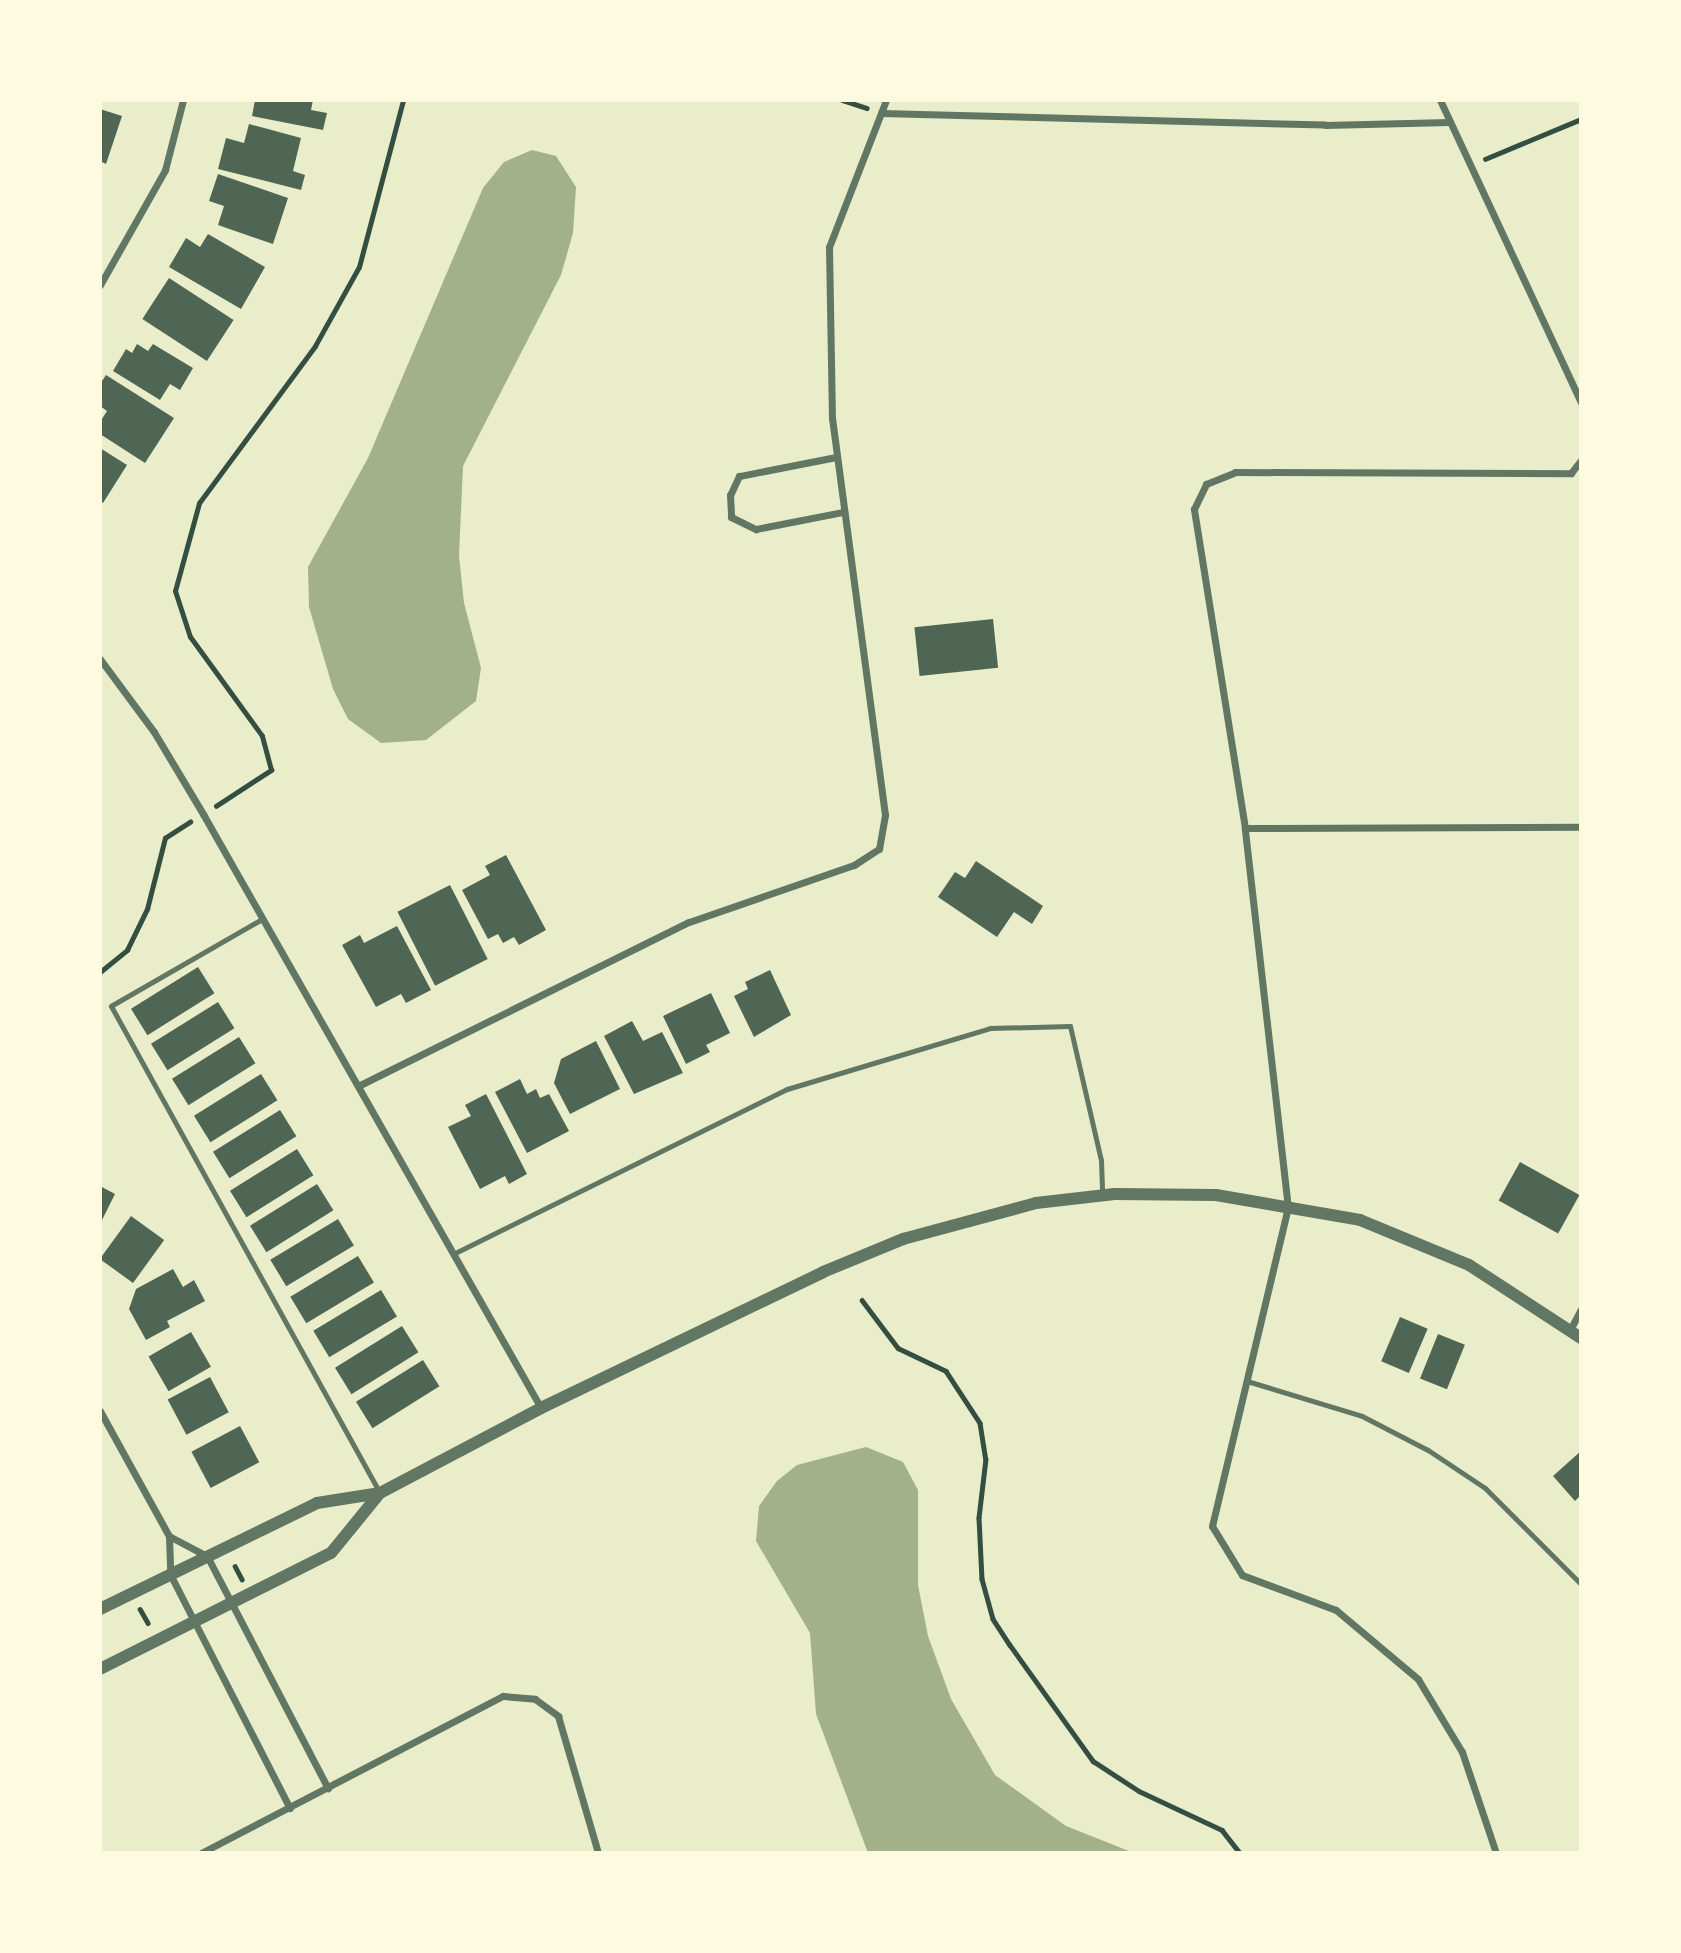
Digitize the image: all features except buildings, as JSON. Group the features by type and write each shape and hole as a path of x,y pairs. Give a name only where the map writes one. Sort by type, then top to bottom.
{"street":[{"path":"100,285 165,170 183,100"},
{"path":"360,1086 689,922 854,865 879,849 885,815 836,457 829,247 886,100"},
{"path":"1440,100 1468,166 1581,402"},
{"path":"881,113 1325,125 1449,122"},
{"path":"836,457 739,476 730,495 731,517 756,529 843,512"},
{"path":"1496,1853 1462,1752 1418,1679 1336,1610 1242,1575 1212,1526 1288,1208 1245,828 1194,509 1206,484 1235,472 1571,473 1581,460"},
{"path":"100,659 154,732 203,814 541,1408"},
{"path":"1245,828 1581,827"},
{"path":"100,1609 317,1503 380,1493 541,1408 823,1272 903,1239 986,1213 1102,1196 1216,1195 1360,1220 1469,1265 1571,1328 1581,1338"},
{"path":"1571,1328 1581,1310"},
{"path":"100,1411 169,1536 170,1574 290,1808"},
{"path":"100,1669 331,1553 380,1493"},
{"path":"169,1536 206,1556 328,1788"},
{"path":"201,1853 503,1696 535,1699 558,1716 598,1853"}],"lane":[{"path":"262,919 111,1006 380,1493"},
{"path":"453,1254 787,1090 990,1028 1070,1026 1101,1160 1102,1196"},
{"path":"1247,1381 1362,1416 1428,1450 1485,1488 1581,1584"}],"path":[{"path":"100,972 127,950 147,909 164,838 271,770 262,736 190,637 175,591 199,503 315,346 359,267 403,100"},
{"path":"842,100 881,113"},
{"path":"1468,166 1581,119"},
{"path":"862,1300 898,1348 946,1371 980,1423 986,1459 979,1518 982,1579 993,1619 1010,1645 1093,1761 1127,1784 1222,1830 1240,1853"},
{"path":"235,1566 242,1580"},
{"path":"140,1609 148,1623"}],"shaded area":[{"path":"532,150 556,156 576,187 573,233 561,275 463,466 459,556 464,603 481,668 476,701 426,740 381,743 348,719 333,689 309,607 308,567 368,458 483,188 504,162"},
{"path":"866,1447 903,1462 918,1490 918,1585 928,1636 951,1699 995,1775 1066,1826 1134,1853 868,1853 816,1714 810,1633 756,1541 759,1506 777,1481 797,1465"}]}
